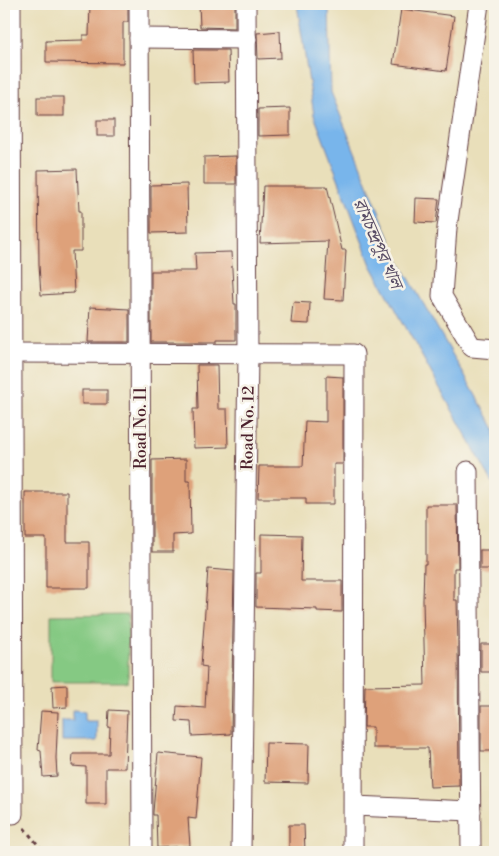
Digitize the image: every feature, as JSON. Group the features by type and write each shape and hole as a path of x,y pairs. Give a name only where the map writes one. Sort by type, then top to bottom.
{"street":[{"path":"11,4 8,353 13,814"},
{"name":"Road No. 11","path":"139,4 142,852"},
{"name":"Road No. 12","path":"241,852 248,354 246,4"},
{"path":"479,4 447,228 442,296 472,347 495,350"},
{"path":"139,38 246,38"},
{"path":"8,353 354,354 354,852"},
{"path":"468,471 471,852"},
{"path":"354,806 471,811"}],"green space":[{"path":"128,614 128,682 51,682 51,615"}],"water":[{"name":"রামচন্দ্রপুর খাল","path":"297,4 330,4 331,92 398,259 495,429 495,487 371,265 314,115"},
{"path":"73,710 85,711 85,721 97,721 97,741 62,741 62,720 73,720"}],"building":[{"path":"90,4 128,4 128,22 123,22 123,63 46,62 46,41 83,40 83,35 89,35"},
{"path":"199,4 235,4 235,28 200,27"},
{"path":"401,9 454,16 446,71 393,64"},
{"path":"280,31 281,58 258,59 257,33"},
{"path":"193,50 228,50 229,82 194,83"},
{"path":"37,97 64,97 64,116 37,116"},
{"path":"290,108 290,135 258,136 258,109"},
{"path":"97,120 114,120 114,136 97,136"},
{"path":"236,156 236,184 204,184 204,157"},
{"path":"77,169 79,211 81,211 81,251 72,251 74,293 41,295 38,170"},
{"path":"187,184 188,232 151,233 151,185"},
{"path":"263,186 327,186 342,250 346,250 343,300 324,299 328,241 260,243"},
{"path":"416,198 439,199 436,223 415,222"},
{"path":"231,252 234,304 236,304 236,340 217,340 217,342 151,342 151,271 196,271 195,253"},
{"path":"293,302 310,303 309,324 291,323"},
{"path":"90,307 129,309 129,342 88,342"},
{"path":"197,365 217,365 218,409 227,409 228,447 194,448 193,409 198,409"},
{"path":"326,376 343,377 343,464 334,464 334,504 306,504 306,498 258,498 259,466 303,466 305,421 326,422"},
{"path":"82,390 107,390 107,404 82,404"},
{"path":"186,459 186,481 190,481 191,534 173,535 173,552 152,552 152,460"},
{"path":"25,492 67,492 67,542 89,542 89,588 46,588 46,538 25,538"},
{"path":"426,505 457,505 458,568 454,568 454,600 457,600 459,786 430,787 428,748 373,748 373,727 364,727 365,686 425,685 423,600 424,564 426,564"},
{"path":"261,534 302,535 301,581 342,581 342,612 317,611 317,609 256,607 256,573 261,573"},
{"path":"480,550 490,550 490,569 480,569"},
{"path":"208,569 234,571 231,734 192,736 191,722 176,721 177,706 205,708 207,667 201,666"},
{"path":"481,644 492,644 491,672 481,672"},
{"path":"67,685 67,707 53,708 52,686"},
{"path":"481,706 495,706 495,751 481,751"},
{"path":"109,710 127,711 125,768 106,768 106,804 86,804 86,767 72,766 73,754 109,754"},
{"path":"41,711 58,712 57,776 43,777 41,751 38,750"},
{"path":"266,743 309,744 308,783 265,782"},
{"path":"158,753 201,757 196,819 188,818 190,846 157,848 156,815 153,815 153,812"},
{"path":"289,825 304,825 305,852 289,852"}]}
